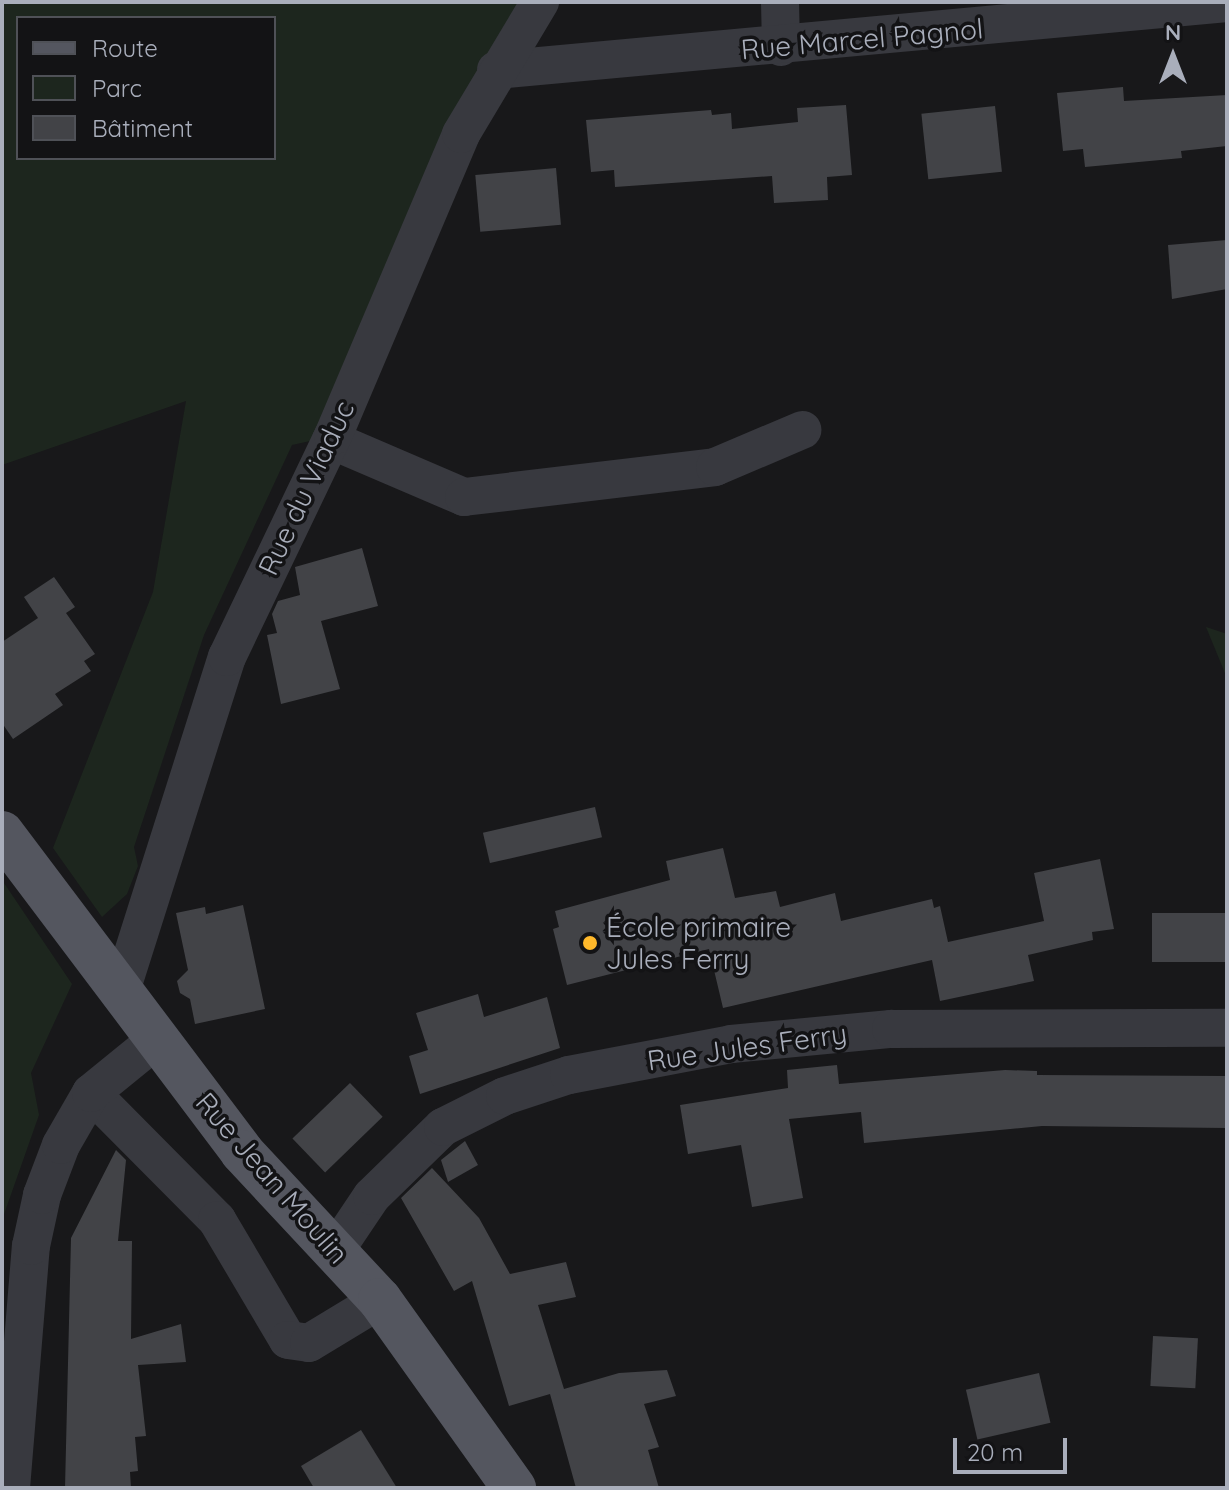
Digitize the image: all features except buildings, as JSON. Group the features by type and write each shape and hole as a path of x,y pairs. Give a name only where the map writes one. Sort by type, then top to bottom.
{"main road":[{"name":"Rue Jean Moulin","path":"2,833 30,867 120,994 242,1152 380,1300 514,1488"}],"street":[{"name":"Rue du Viaduc","path":"120,994 227,657 331,440 461,134 496,70 540,2"},
{"path":"780,2 781,47"},
{"name":"Rue Marcel Pagnol","path":"496,70 781,47 1227,3"},
{"path":"331,440 464,497 715,467 802,430"},
{"name":"Rue Jules Ferry","path":"335,1251 372,1196 443,1127 505,1096 569,1075 731,1044 891,1029 1227,1028"},
{"path":"11,1488 31,1246 61,1145 91,1093 156,1040"},
{"path":"91,1093 217,1220 288,1340 309,1343 380,1300"}],"green space":[{"path":"2,2 540,2 333,436 292,445 204,635 134,847 138,866 127,894 102,917 53,848 153,592 186,401 2,465"},
{"path":"1206,627 1227,634 1227,678"},
{"path":"2,880 72,984 31,1073 39,1115 2,1220"}],"place":[{"name":"École primaire Jules Ferry","path":"590,943"}]}
